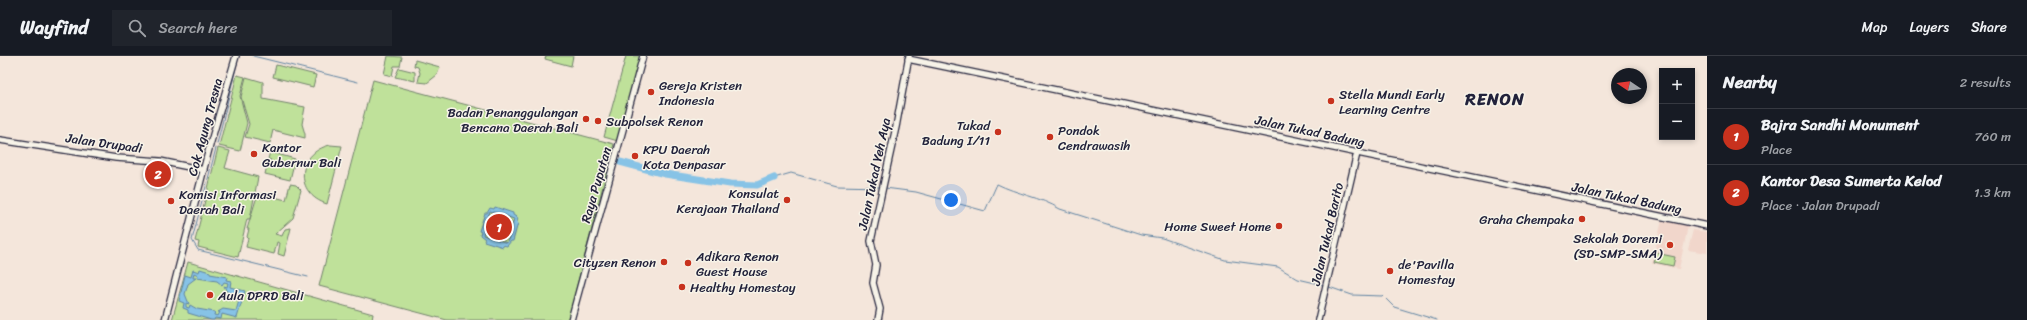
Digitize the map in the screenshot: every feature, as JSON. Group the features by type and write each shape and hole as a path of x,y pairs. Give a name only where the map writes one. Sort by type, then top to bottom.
{"street":[{"name":"Cok Agung Tresna","path":"165,320 204,170 236,56"},
{"name":"Raya Puputan","path":"571,320 644,56"},
{"name":"Jalan Tukad Badung","path":"909,58 1707,226"},
{"name":"Jalan Tukad Yeh Aya","path":"878,320 880,309 873,283 876,265 871,241 909,58"},
{"name":"Jalan Drupadi","path":"0,140 116,158 160,161 204,170"},
{"name":"Jalan Tukad Barito","path":"1318,320 1357,152"}],"shaded area":[{"name":"Sekolah Doremi (SD-SMP-SMA)","path":"1662,220 1688,226 1679,269 1652,263"},
{"path":"1693,230 1707,232 1707,253 1688,250"}],"green space":[{"path":"388,56 402,57 400,66 394,66 392,76 384,74"},
{"path":"546,56 573,56 571,66 545,59"},
{"path":"626,56 642,56 618,141 604,137"},
{"path":"415,60 440,67 437,75 427,83 418,82 420,73 418,67 414,66"},
{"path":"276,65 316,75 313,87 273,77"},
{"path":"399,68 415,72 415,81 395,77"},
{"path":"237,75 245,77 240,96 247,123 240,151 219,146"},
{"path":"246,77 263,82 263,99 305,107 302,124 305,138 273,130 270,143 245,137 249,124 241,97"},
{"path":"373,80 614,144 568,320 447,320 319,286"},
{"path":"330,145 342,146 327,204 316,199 309,192 304,183 303,174 305,165 311,156 319,149"},
{"path":"218,148 230,151 225,168 258,177 250,219 247,219 238,257 198,247 199,242 195,241"},
{"path":"270,152 295,159 290,180 265,174 268,162 270,163 271,160 268,159"},
{"path":"290,184 296,185 301,190 293,218 275,234 282,236 285,229 291,228 284,256 278,254 280,243 277,242 274,254 246,247 249,229 247,229 258,193 286,200"},
{"path":"1656,253 1675,257 1673,266 1654,262"},
{"path":"188,262 373,314 372,320 172,320"}],"water":[{"path":"495,207 513,213 513,215 518,218 513,241 511,241 507,246 503,245 503,247 484,241 485,239 480,235 481,232 479,231 485,213 487,213 490,208 494,209","holes":["490,211 514,219 507,243 483,235"]},
{"path":"200,269 210,272 210,274 227,277 226,280 231,281 230,287 245,291 237,318 222,314 221,319 215,318 214,320 211,320 188,313 188,310 183,308 184,303 179,301 185,275 191,277 193,270 199,272","holes":["194,273 198,275 197,278 217,281 222,285 224,282 228,283 227,287 224,286 228,293 240,297 236,311 223,309 218,312 220,312 218,316 214,315 215,312 197,309 190,305 189,308 186,307 186,303 189,304 185,294 188,284 196,278 193,278"]}],"waterway":[{"path":"217,144 239,56"},
{"path":"253,56 358,82"},
{"path":"216,148 192,240 198,250 308,277"},
{"path":"620,162 665,174 730,184 757,185 774,178"},
{"path":"774,178 791,173 837,186 880,187"},
{"path":"885,188 916,192 985,211 997,184 1045,201 1060,209 1141,235 1162,238 1225,260 1278,267 1298,279 1324,285"},
{"path":"1329,287 1352,295 1383,296 1394,307 1437,320"}],"place":[{"name":"Gereja Kristen Indonesia","path":"651,92"},
{"name":"Stella Mundi Early Learning Centre","path":"1331,101"},
{"name":"Badan Penanggulangan Bencana Daerah Bali","path":"586,119"},
{"name":"Subpolsek Renon","path":"598,121"},
{"name":"Tukad Badung I/11","path":"998,132"},
{"name":"Pondok Cendrawasih","path":"1050,137"},
{"name":"Kantor Gubernur Bali","path":"254,154"},
{"name":"KPU Daerah Kota Denpasar","path":"635,156"},
{"name":"Kantor Desa Sumerta Kelod","path":"158,174"},
{"name":"Konsulat Kerajaan Thailand","path":"787,200"},
{"name":"Komisi Informasi Daerah Bali","path":"171,201"},
{"name":"Graha Chempaka","path":"1582,219"},
{"name":"Home Sweet Home","path":"1279,226"},
{"name":"Bajra Sandhi Monument","path":"499,227"},
{"name":"Sekolah Doremi (SD-SMP-SMA)","path":"1670,245"},
{"name":"Cityzen Renon","path":"664,262"},
{"name":"Adikara Renon Guest House","path":"688,263"},
{"name":"de'Pavilla Homestay","path":"1390,271"},
{"name":"Healthy Homestay","path":"682,287"},
{"name":"Aula DPRD Bali","path":"210,295"}],"district":[{"name":"RENON","path":"1495,99"}]}
